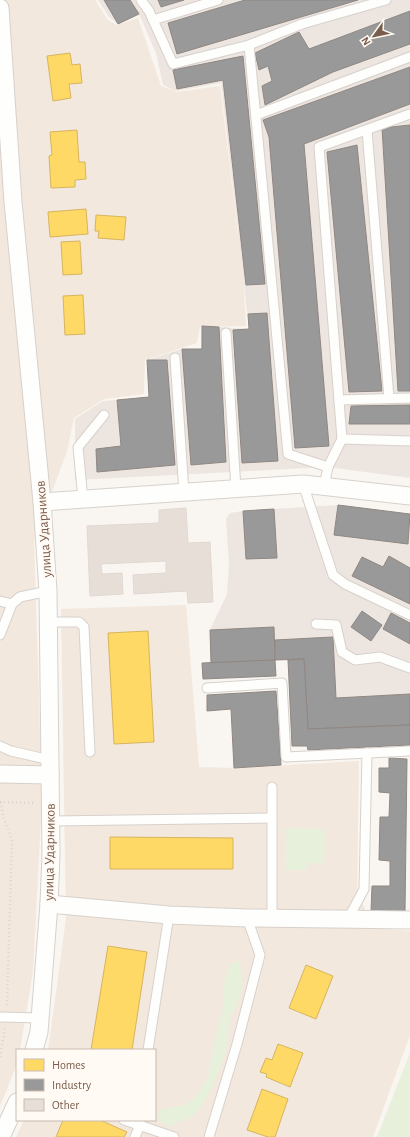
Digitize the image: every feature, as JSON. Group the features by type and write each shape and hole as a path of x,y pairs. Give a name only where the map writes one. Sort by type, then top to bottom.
{"street":[{"name":"улица Ударников","path":"0,8 7,202 42,502 48,591 51,821 49,904 39,1032 34,1049"},
{"path":"42,502 303,484 410,496"},
{"path":"0,774 50,768"},
{"path":"49,904 170,915 247,918 410,920"},
{"path":"1,1137 16,1104"}],"lane":[{"path":"141,0 153,20 173,64 249,44 302,24 386,0"},
{"path":"153,20 218,0"},
{"path":"249,44 288,454 328,467"},
{"path":"256,115 410,57"},
{"path":"324,486 328,467 342,439 319,147 410,114"},
{"path":"367,130 389,398"},
{"path":"226,333 236,489"},
{"path":"175,358 184,492"},
{"path":"339,400 410,398"},
{"path":"83,500 78,447 104,414"},
{"path":"342,439 410,441"},
{"path":"303,484 333,575 345,584 410,615"},
{"path":"0,635 12,604 20,597 48,591"},
{"path":"0,601 12,604"},
{"path":"49,622 79,622 84,627 90,752"},
{"path":"316,624 336,625 342,652 355,660 380,657 410,668"},
{"path":"207,688 282,683 286,757 410,752"},
{"path":"0,746 50,768"},
{"path":"348,919 364,889 367,753"},
{"path":"272,787 272,918"},
{"path":"51,821 272,818"},
{"path":"148,1049 170,915"},
{"path":"209,1137 237,1044 260,955 247,918"},
{"path":"4,1017 40,1018"},
{"path":"129,1121 140,1123 174,1137"},
{"path":"135,1137 140,1123"}],"path":[{"path":"0,1058 4,1017 12,840 3,816 0,802 50,803"}],"shaded area":[{"path":"0,0 95,0 108,20 117,25 138,18 161,86 177,92 220,86 243,276 246,326 200,327 197,343 145,360 144,394 104,399 74,418 67,451 34,540 42,799 33,971 20,1049 16,1049 16,1066 0,1106"},
{"path":"98,0 410,0 410,478 327,467 75,480 75,419 103,401 149,397 147,360 182,349 201,349 202,326 249,329 221,83 176,91 163,85 156,53 139,14 118,24 109,17"},
{"path":"338,505 410,514 410,725 308,729 304,659 211,663 210,630 227,594 229,563 226,519 230,513"},
{"path":"186,605 199,767 234,768 359,761 357,888 372,928 410,931 410,1035 373,1137 16,1137 24,1121 156,1121 156,1049 48,1049 66,919 61,609"}],"green space":[{"path":"286,828 325,829 324,863 307,863 307,870 285,870"},
{"path":"238,960 242,977 240,994 229,1024 225,1055 211,1089 203,1105 193,1116 170,1126 158,1121 158,1115 162,1109 185,1105 197,1096 208,1077 216,1034 222,1012 225,979 230,964"},
{"path":"410,1053 410,1137 377,1137"}],"building: Homes":[{"path":"70,53 72,65 80,64 82,83 69,84 71,98 53,101 47,56"},
{"path":"77,130 79,162 85,162 86,179 75,180 75,187 51,188 49,156 52,155 50,132"},
{"path":"86,209 88,234 50,237 48,212"},
{"path":"96,215 126,217 124,240 98,238 99,231 95,231"},
{"path":"80,241 82,274 63,275 61,242"},
{"path":"83,295 85,334 65,335 63,296"},
{"path":"148,631 154,742 114,744 108,633"},
{"path":"110,837 233,838 233,869 110,869"},
{"path":"108,946 147,952 132,1049 91,1049"},
{"path":"306,965 333,976 316,1019 289,1008"},
{"path":"278,1044 303,1053 290,1087 266,1077 267,1074 260,1072 266,1058 272,1060"},
{"path":"262,1089 288,1099 275,1137 268,1137 247,1130"},
{"path":"63,1121 102,1121 127,1132 124,1137 56,1137"}],"building: Industry":[{"path":"104,0 130,0 139,14 118,24"},
{"path":"158,0 184,0 161,7"},
{"path":"245,0 358,0 177,54 168,23"},
{"path":"410,11 410,44 333,72 265,105 262,86 272,81 268,66 259,70 255,53 299,32 309,49"},
{"path":"243,56 265,284 246,285 223,80 177,89 173,70"},
{"path":"410,67 410,104 304,144 329,446 295,448 269,137 263,120"},
{"path":"410,125 410,391 398,391 382,128"},
{"path":"357,145 382,391 349,392 327,152"},
{"path":"267,313 278,461 242,463 233,330 249,329 248,314"},
{"path":"202,326 219,327 226,462 191,465 182,349 202,349"},
{"path":"147,360 167,360 175,465 97,472 96,449 121,446 117,400 149,397"},
{"path":"410,405 410,424 349,424 351,406"},
{"path":"338,505 410,514 408,544 334,535"},
{"path":"274,509 277,558 246,559 243,511"},
{"path":"389,556 410,568 410,604 352,576 362,557 383,567"},
{"path":"362,611 382,625 371,641 351,627"},
{"path":"391,613 410,623 410,644 383,629"},
{"path":"274,627 275,660 211,663 210,630"},
{"path":"333,637 336,698 410,694 410,725 308,729 304,659 275,660 275,640"},
{"path":"304,659 308,729 410,725 410,745 308,750 307,746 292,746 288,660"},
{"path":"275,660 276,676 203,679 202,663"},
{"path":"276,691 281,765 234,768 231,709 207,711 207,695"},
{"path":"389,758 407,759 405,912 371,912 372,886 390,886 390,861 379,860 380,817 389,817 390,793 379,792 379,768 389,768"}],"building: Other":[{"path":"186,508 188,543 210,542 213,602 188,603 187,591 134,594 133,575 166,573 166,561 101,564 102,574 122,573 123,594 90,596 87,526 159,523 159,510"}]}
